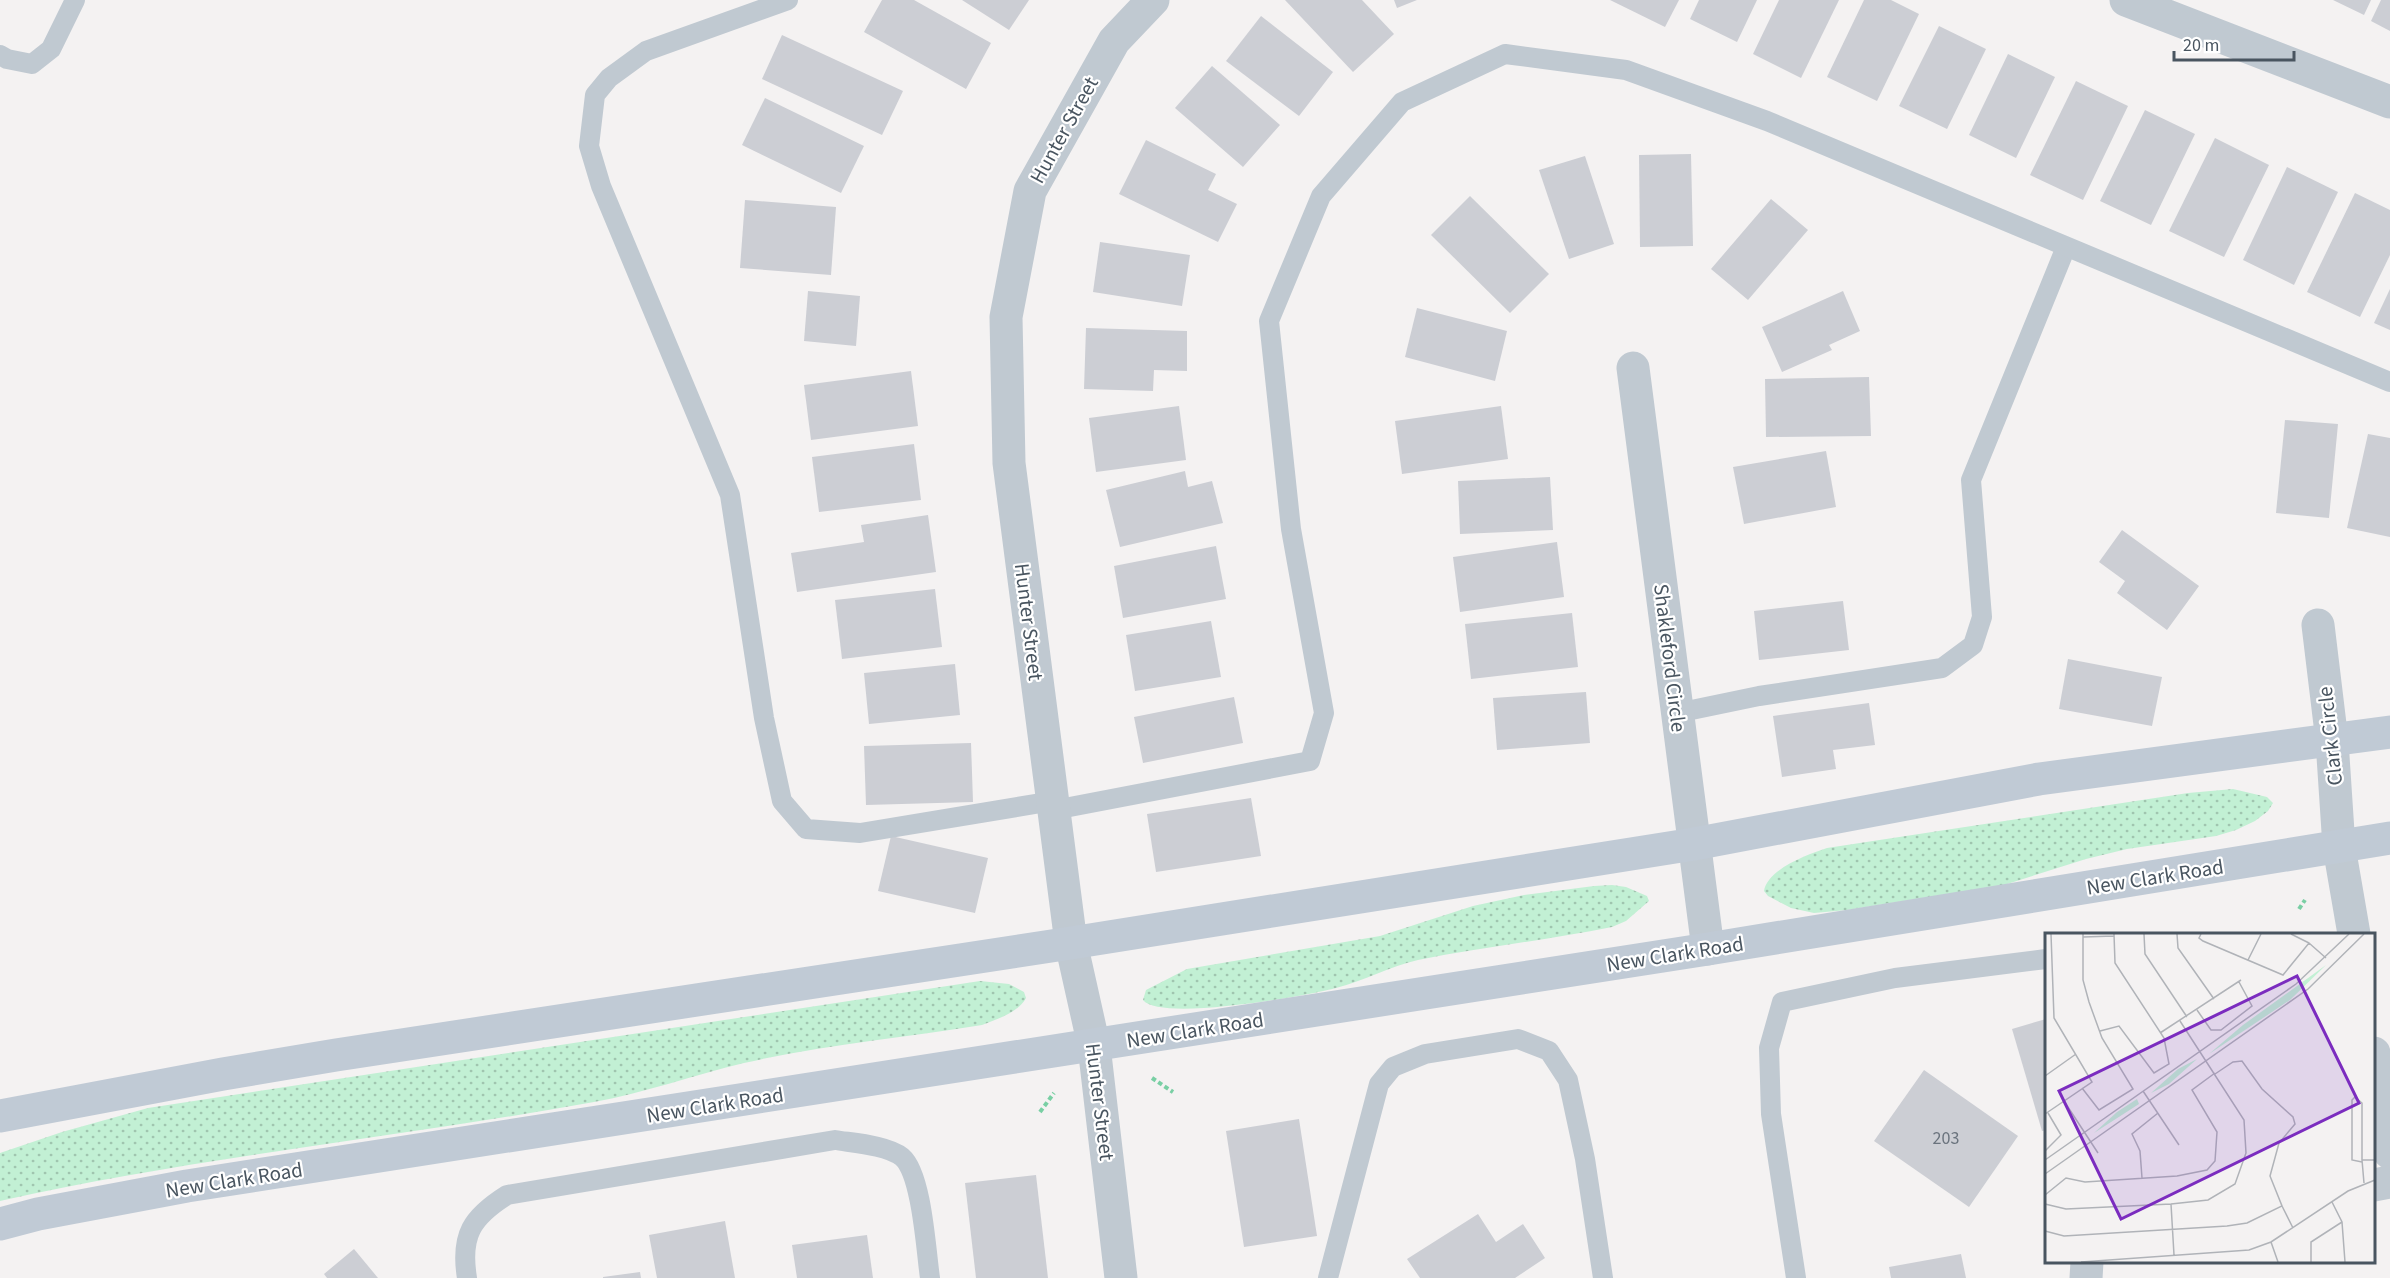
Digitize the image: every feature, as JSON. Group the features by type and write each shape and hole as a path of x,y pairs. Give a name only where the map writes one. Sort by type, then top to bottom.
{"main road":[{"path":"0,1116 325,1057 1071,943 1694,844 2039,779 2390,732"},
{"name":"New Clark Road","path":"0,1224 38,1214 187,1186 1094,1046 2390,838"}],"street":[{"name":"Hunter Street","path":"1121,1278 1094,1046 1071,943 1009,463 1006,317 1030,191 1114,41 1153,0"},
{"path":"2126,0 2390,102"},
{"name":"Shakleford Circle","path":"1633,368 1708,949"},
{"name":"Clark Circle","path":"2318,625 2332,741 2339,847 2354,933"},
{"path":"2375,1065 2390,1153"},
{"path":"2375,1185 2390,1182"},
{"path":"2086,1278 2087,1263"}],"lane":[{"path":"0,55 7,59 32,64 51,49 75,0"},
{"path":"788,0 646,51 618,71 609,78 596,95 589,146 602,186 730,495 764,718 782,801 806,829 860,833 1053,806 1310,761 1324,712 1291,529 1269,321 1321,196 1402,102 1505,54 1626,70 1767,121 2390,382"},
{"path":"1677,713 1759,696 1942,668 1973,645 1982,617 1971,480 2066,247"},
{"path":"1796,1278 1771,1114 1769,1048 1782,1002 1895,978 2045,959"},
{"path":"1328,1278 1379,1084 1393,1066 1425,1054 1518,1040 1550,1051 1568,1080 1586,1160 1603,1278"},
{"path":"467,1278 464,1261 470,1227 485,1209 507,1195 835,1140 879,1148 902,1158 916,1181 930,1278"}],"path":[{"path":"2299,909 2305,900"},
{"path":"1152,1078 1173,1092"},
{"path":"1040,1112 1054,1093"}],"green space":[{"path":"2233,789 2267,797 2273,803 2268,811 2255,821 2236,830 2216,836 2127,849 2086,859 2004,885 1847,910 1814,913 1791,908 1768,896 1764,891 1767,883 1781,869 1800,858 1827,848 2188,793"},
{"path":"1612,885 1626,887 1647,896 1649,901 1626,921 1612,927 1418,960 1336,988 1267,1001 1176,1009 1155,1006 1143,1000 1146,990 1187,969 1380,936 1473,906 1524,895"},
{"path":"980,981 1009,984 1024,992 1026,998 1013,1012 982,1025 773,1057 594,1102 148,1172 0,1201 0,1153 62,1132 148,1108"}],"building":[{"path":"882,0 914,0 991,43 966,89 864,32"},
{"path":"962,0 1029,0 1009,30"},
{"path":"1285,0 1362,0 1394,34 1353,72"},
{"path":"1394,0 1417,0 1397,8"},
{"path":"1610,0 1679,0 1665,27"},
{"path":"1699,0 1757,0 1737,42 1690,19"},
{"path":"1779,0 1839,0 1801,78 1753,54"},
{"path":"1864,0 1891,0 1919,14 1877,101 1827,77"},
{"path":"2333,0 2371,0 2364,15"},
{"path":"2381,0 2390,0 2390,31 2371,21"},
{"path":"1261,16 1333,72 1299,116 1226,61"},
{"path":"1939,26 1986,49 1947,129 1899,106"},
{"path":"782,35 903,91 882,135 762,79"},
{"path":"2008,54 2055,77 2016,158 1969,135"},
{"path":"1212,66 1280,125 1243,167 1175,108"},
{"path":"2076,81 2128,106 2083,200 2030,175"},
{"path":"765,98 864,146 841,193 742,145"},
{"path":"2145,110 2195,134 2151,225 2100,201"},
{"path":"2215,138 2269,165 2224,257 2169,231"},
{"path":"1146,140 1216,174 1208,190 1237,204 1218,242 1119,194"},
{"path":"1691,154 1693,246 1640,247 1639,155"},
{"path":"1585,156 1614,244 1569,259 1539,170"},
{"path":"2287,167 2338,192 2294,285 2243,260"},
{"path":"2355,193 2390,210 2390,255 2360,317 2307,292"},
{"path":"1470,196 1549,274 1510,313 1431,235"},
{"path":"1771,199 1808,230 1748,300 1711,269"},
{"path":"745,200 836,207 831,275 740,268"},
{"path":"1100,242 1190,255 1182,306 1093,292"},
{"path":"2390,289 2390,330 2374,323"},
{"path":"808,291 860,296 856,346 804,341"},
{"path":"1843,291 1860,331 1829,345 1832,350 1782,372 1762,327"},
{"path":"1417,308 1507,331 1495,381 1405,357"},
{"path":"1086,328 1187,331 1187,371 1154,370 1153,391 1084,389"},
{"path":"911,371 918,426 811,440 804,385"},
{"path":"1869,377 1871,436 1766,437 1765,379"},
{"path":"1179,406 1186,460 1096,472 1089,418"},
{"path":"1501,406 1508,459 1402,474 1395,421"},
{"path":"2285,420 2338,424 2329,518 2276,513"},
{"path":"2368,434 2390,438 2390,537 2347,528"},
{"path":"914,444 921,500 819,512 812,457"},
{"path":"1826,451 1836,507 1744,524 1733,467"},
{"path":"1185,471 1188,487 1212,481 1223,523 1120,547 1106,490"},
{"path":"1550,477 1553,530 1460,534 1458,481"},
{"path":"928,515 936,572 797,592 791,553 864,542 861,525"},
{"path":"2122,530 2199,586 2167,630 2117,593 2125,581 2099,562"},
{"path":"1557,542 1564,597 1460,612 1453,557"},
{"path":"1216,546 1226,599 1123,618 1114,566"},
{"path":"935,589 942,647 842,659 835,600"},
{"path":"1843,601 1849,650 1759,660 1754,611"},
{"path":"1572,613 1578,667 1471,679 1465,624"},
{"path":"1211,621 1221,677 1135,691 1126,635"},
{"path":"2068,659 2162,677 2152,726 2059,709"},
{"path":"955,664 960,715 869,724 864,673"},
{"path":"1586,692 1590,743 1497,750 1493,698"},
{"path":"1234,697 1243,743 1143,763 1134,717"},
{"path":"1869,703 1875,745 1833,750 1836,769 1782,777 1773,716"},
{"path":"971,743 973,802 866,805 864,746"},
{"path":"1251,798 1261,856 1156,872 1147,814"},
{"path":"891,836 988,858 975,913 878,891"},
{"path":"2045,1019 2045,1130 2042,1131 2012,1029"},
{"path":"1924,1070 2018,1136 1969,1207 1874,1141"},
{"path":"1299,1119 1317,1236 1244,1247 1226,1131"},
{"path":"1036,1175 1048,1278 976,1278 965,1183"},
{"path":"1478,1214 1496,1242 1523,1224 1545,1258 1515,1278 1420,1278 1407,1259"},
{"path":"725,1221 735,1278 657,1278 649,1235"},
{"path":"867,1235 873,1278 797,1278 792,1245"},
{"path":"354,1249 378,1278 327,1278 324,1274"},
{"path":"1961,1254 1966,1278 1891,1278 1889,1267"},
{"path":"640,1272 641,1278 603,1278 603,1277"}]}
